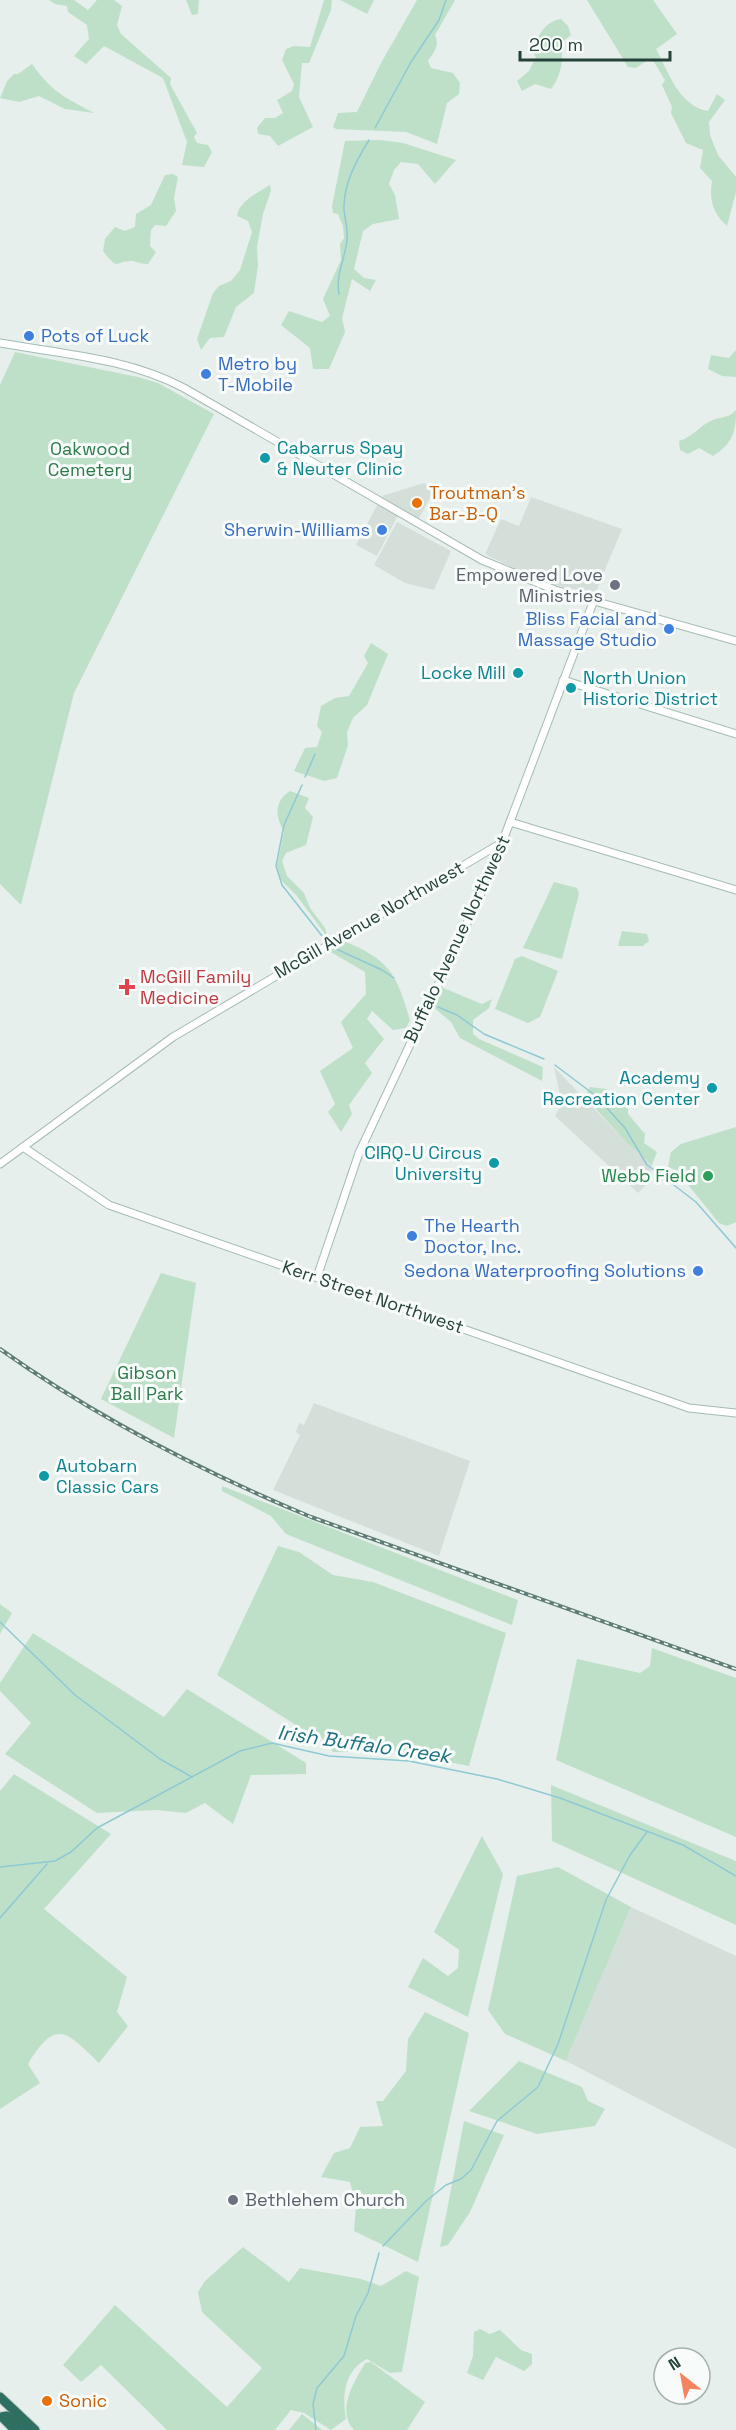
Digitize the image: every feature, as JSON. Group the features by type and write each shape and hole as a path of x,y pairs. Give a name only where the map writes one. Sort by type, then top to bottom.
{"highway":[{"path":"0,2397 35,2430"},
{"path":"0,2406 5,2409 12,2408"},
{"path":"1,2416 15,2430"},
{"path":"1,2416 7,2416 27,2430"}],"street":[{"path":"0,343 113,362 166,379 482,560 555,590 736,641"},
{"name":"Buffalo Avenue Northwest","path":"317,1276 359,1153 503,842 594,600"},
{"path":"563,680 736,734"},
{"path":"510,822 736,890"},
{"name":"McGill Avenue Northwest","path":"0,1164 173,1037 503,842"},
{"name":"Kerr Street Northwest","path":"23,1147 109,1205 689,1408 736,1413"}],"shaded area":[{"path":"424,483 434,490 418,520 400,511 377,556 356,545 382,496"},
{"path":"531,497 622,529 595,594 541,582 485,554 501,519 519,526"},
{"path":"397,522 451,551 434,590 405,583 374,565"},
{"path":"554,1067 626,1142 652,1165 650,1181 638,1193 555,1116 562,1104"},
{"path":"314,1403 470,1461 439,1556 273,1490 300,1435 296,1432 299,1423 304,1425"},
{"path":"631,1907 736,1956 736,2149 566,2061"}],"green space":[{"path":"49,0 74,0 88,10 97,0 114,0 122,6 117,25 121,34 171,78 170,84 197,133 194,137 197,143 208,145 212,152 204,167 182,165 187,142 163,78 104,46 86,64 74,56 89,39 87,25 68,12 67,6 55,4"},
{"path":"186,0 199,0 198,14 192,15"},
{"path":"324,0 332,0 331,10 309,63 302,63 299,97 313,127 278,146 270,136 258,134 257,128 265,118 275,118 283,113 277,100 292,91 294,84 282,60 286,49 294,46 310,47"},
{"path":"340,0 374,0 367,14"},
{"path":"417,0 455,0 435,35 437,46 428,61 431,68 453,73 460,83 459,94 447,103 437,144 406,132 336,129 333,127 338,113 357,112 381,63"},
{"path":"587,0 653,0 677,34 656,49 682,96 689,103 708,111 717,94 725,100 709,122 710,135 718,155 736,177 736,192 727,226 713,206 712,181 700,168 703,150 686,143 671,113 672,107 662,85 665,80 654,62 648,60 636,68 628,67"},
{"path":"561,19 568,26 571,35 560,44 562,61 554,85 551,89 535,84 522,91 517,81 529,71 536,57 532,51 540,35 546,26"},
{"path":"32,64 46,82 59,93 94,113 65,109 39,96 19,102 0,98 7,81 14,74 18,74"},
{"path":"380,140 403,143 456,160 435,184 418,164 401,162 394,170 389,184 395,195 399,219 373,224 363,231 354,269 364,278 376,280 370,291 352,279 342,318 345,332 329,369 313,369 310,348 281,325 289,311 322,322 330,316 323,299 341,260 340,244 344,238 343,226 338,214 333,213 332,206 345,141"},
{"path":"173,174 178,177 174,198 176,211 166,226 155,225 151,230 150,246 156,252 148,264 133,261 117,264 112,262 103,251 105,239 115,227 125,231 135,227 136,214 151,205 165,175"},
{"path":"270,185 271,191 263,214 257,246 258,265 254,293 236,307 224,337 210,338 201,350 197,339 213,293 219,286 231,281 240,270 252,232 248,221 237,216 238,211 250,198"},
{"path":"736,350 736,377 722,376 708,369 711,355 729,358"},
{"name":"Oakwood Cemetery","path":"15,352 158,383 214,414 74,693 21,905 0,884 0,385"},
{"path":"736,410 735,425 729,442 713,456 699,448 688,454 680,450 679,441 708,422 728,416"},
{"path":"371,643 388,654 367,705 353,718 347,732 348,745 337,778 324,781 294,771 305,748 317,747 322,732 317,726 321,706 335,698 349,696 368,663 364,656"},
{"path":"290,791 309,798 305,808 313,817 306,845 286,853 282,861 287,876 304,893 310,908 325,928 328,938 297,896 280,879 277,866 284,831 278,810 281,800"},
{"path":"554,882 577,888 579,894 562,959 523,948"},
{"path":"622,931 647,934 649,941 643,946 618,946"},
{"path":"344,941 371,955 389,970 400,990 410,1020 406,1028 393,1030 372,1011 367,1019 384,1039 365,1063 372,1073 349,1105 352,1114 341,1132 328,1112 335,1104 320,1071 353,1048 341,1022 366,994 365,972 329,951"},
{"path":"522,956 558,971 540,1017 528,1023 495,1009 515,959"},
{"path":"441,987 482,1004 492,999 489,1008 473,1020 473,1034 479,1039 543,1067 542,1081 460,1038 451,1022 432,1006"},
{"path":"590,1087 606,1089 628,1107 628,1114 645,1134 644,1143 657,1152 652,1165 626,1142 585,1097"},
{"name":"Webb Field","path":"736,1127 736,1222 727,1226 719,1223 676,1170 668,1167 671,1152 681,1144"},
{"name":"Gibson Ball Park","path":"161,1273 196,1283 174,1438 101,1399"},
{"path":"222,1486 518,1600 512,1625 286,1534 271,1516 222,1491"},
{"path":"278,1546 299,1552 333,1575 373,1582 506,1633 469,1766 394,1751 333,1752 321,1737 299,1727 217,1675"},
{"path":"0,1604 12,1613 0,1634"},
{"path":"33,1633 164,1717 187,1689 306,1763 306,1774 251,1775 233,1824 205,1803 186,1813 156,1810 97,1813 5,1754 31,1723 0,1691 0,1683"},
{"path":"652,1648 736,1678 736,1837 556,1760 577,1659 640,1673 650,1666"},
{"path":"14,1774 111,1834 44,1909 127,1977 117,2012 128,2026 99,2063 69,2037 62,2034 54,2035 46,2040 28,2064 40,2083 0,2109 0,1791"},
{"path":"551,1785 736,1861 736,1925 552,1841"},
{"path":"482,1836 503,1874 468,2017 408,1987 423,1958 448,1976 458,1968 459,1950 434,1932"},
{"path":"558,1867 631,1907 566,2061 505,2034 488,2010 517,1876"},
{"path":"425,2012 469,2033 418,2262 354,2231 356,2206 350,2182 321,2177 334,2153 350,2148 360,2127 383,2126 376,2101 383,2101 406,2071 408,2039"},
{"path":"519,2061 582,2087 588,2101 605,2109 595,2126 537,2134 469,2111"},
{"path":"464,2121 504,2135 470,2212 448,2245 440,2247"},
{"path":"243,2247 289,2282 300,2268 361,2279 381,2286 406,2271 419,2277 402,2372 390,2373 367,2359 359,2364 353,2370 346,2385 344,2402 346,2419 331,2430 304,2413 291,2410 275,2430 167,2430 101,2365 81,2382 63,2365 115,2305 227,2407 262,2368 202,2312 198,2292 205,2281"},
{"path":"480,2329 490,2334 500,2330 521,2350 532,2354 532,2364 524,2371 496,2357 483,2380 467,2373 473,2356 474,2332"},
{"path":"371,2362 425,2402 407,2430 354,2430 349,2422 347,2405 349,2396 365,2363"},
{"path":"302,2414 322,2430 289,2430"}],"waterway":[{"path":"375,128 411,62 439,20 446,0"},
{"path":"339,294 338,280 347,239 344,201 348,182 369,140"},
{"path":"305,777 315,754"},
{"path":"302,785 284,825 276,866 282,885 326,941"},
{"path":"332,947 394,978"},
{"path":"438,1007 457,1015 484,1034 544,1059"},
{"path":"555,1065 596,1096 625,1128 647,1165 657,1172"},
{"path":"666,1179 696,1202 736,1248"},
{"path":"0,1622 75,1695 160,1759 192,1777"},
{"name":"Irish Buffalo Creek","path":"0,1867 55,1861 71,1852 97,1828 240,1751 272,1743 329,1756 409,1761 497,1779 560,1798 683,1845 736,1876"},
{"path":"383,2246 426,2201 446,2185 461,2179 471,2170 497,2121 538,2087 558,2044 606,1900 630,1855 647,1832"},
{"path":"0,1918 47,1864"},
{"path":"316,2430 313,2404 317,2388 344,2356 356,2316 368,2293 379,2253"}],"railway":[{"path":"0,1349 74,1398 151,1442 311,1517 736,1669"}],"place":[{"name":"Pots of Luck","path":"29,336"},
{"name":"Metro by T-Mobile","path":"206,374"},
{"name":"Cabarrus Spay & Neuter Clinic","path":"265,458"},
{"name":"Troutman's Bar-B-Q","path":"417,503"},
{"name":"Sherwin-Williams","path":"382,530"},
{"name":"Empowered Love Ministries","path":"615,585"},
{"name":"Bliss Facial and Massage Studio","path":"669,629"},
{"name":"Locke Mill","path":"518,673"},
{"name":"North Union Historic District","path":"571,688"},
{"name":"McGill Family Medicine","path":"127,987"},
{"name":"Academy Recreation Center","path":"712,1088"},
{"name":"CIRQ-U Circus University","path":"494,1163"},
{"name":"Webb Field","path":"708,1176"},
{"name":"The Hearth Doctor, Inc.","path":"412,1236"},
{"name":"Sedona Waterproofing Solutions","path":"698,1271"},
{"name":"Autobarn Classic Cars","path":"44,1476"},
{"name":"Bethlehem Church","path":"233,2200"},
{"name":"Sonic","path":"47,2401"}]}
